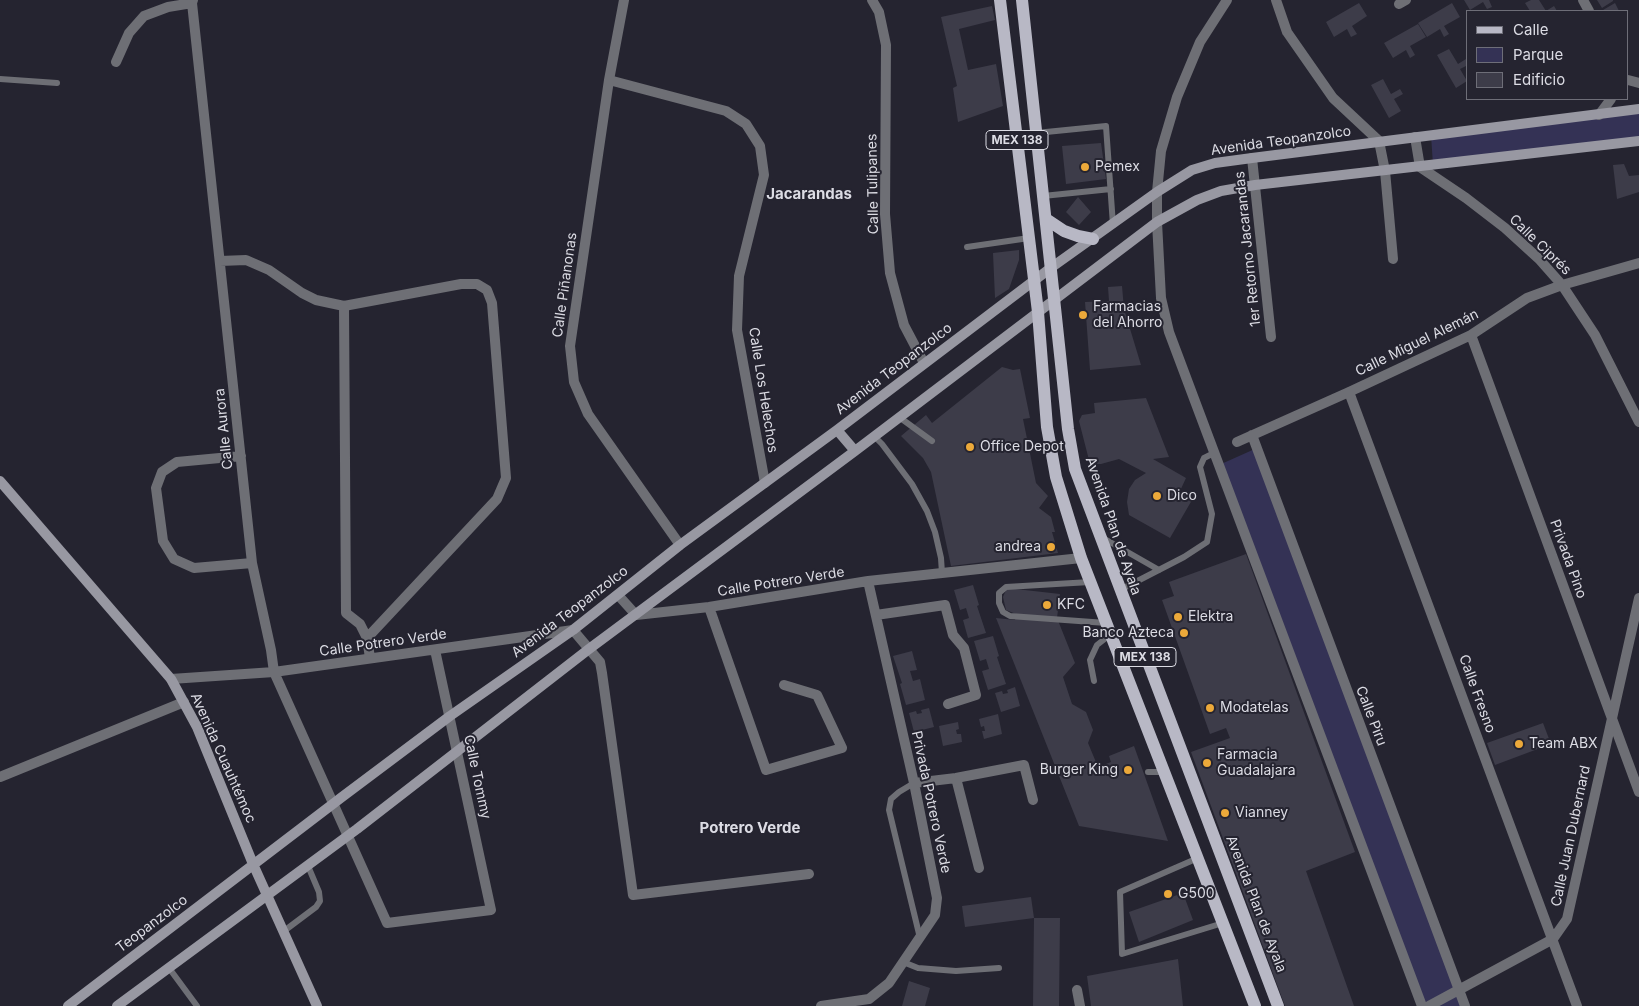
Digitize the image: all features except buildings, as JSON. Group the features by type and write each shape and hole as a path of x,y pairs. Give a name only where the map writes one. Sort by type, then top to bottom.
{"main road":[{"name":"MEX 138","path":"1000,0 1038,312 1047,427 1054,469 1081,558 1255,1006"},
{"name":"Avenida Plan de Ayala","path":"1022,0 1068,429 1075,469 1278,1006"},
{"name":"Avenida Teopanzolco","path":"254,864 450,716 573,630 680,545 837,430 1052,267 1157,192 1192,170 1215,163 1252,158 1639,110"},
{"path":"117,1006 348,836 636,615 1156,222 1197,200 1221,191 1255,185 1639,141"},
{"path":"1046,219 1064,231 1093,239"},
{"path":"837,430 855,451"},
{"name":"Avenida Cuauhtémoc","path":"0,480 171,680 197,727 254,864 317,1006"},
{"name":"Teopanzolco","path":"68,1006 254,864"}],"street":[{"name":"Calle Piñanonas","path":"624,0 609,80 570,346 574,382 588,414 680,545"},
{"name":"Calle Tulipanes","path":"872,0 879,12 886,45 885,214 890,273 904,326 924,363"},
{"path":"1227,0 1200,42 1177,97 1161,152 1156,222 1161,298 1169,332 1422,1006"},
{"path":"1276,0 1287,32 1333,98 1379,141 1386,171 1393,259"},
{"path":"116,62 129,33 144,16 192,1"},
{"name":"Calle Aurora","path":"192,1 252,563 274,672 387,923 490,910"},
{"name":"Calle Los Helechos","path":"609,80 726,111 746,124 760,146 764,175 739,276 737,330 764,483"},
{"path":"1599,115 1610,100"},
{"path":"1415,137 1420,167"},
{"name":"1er Retorno Jacarandas","path":"1252,158 1271,337"},
{"name":"Calle Ciprés","path":"1420,167 1466,198 1505,228 1539,259 1562,285 1595,335 1639,422"},
{"path":"220,261 246,260 269,270 302,293 316,300 344,306 461,284 477,284 487,290 492,303 506,478 498,499 367,638"},
{"name":"Calle Miguel Alemán","path":"1237,442 1350,392 1471,335 1528,298 1562,285 1639,263"},
{"path":"344,306 346,612 360,624 367,638 370,658"},
{"name":"Privada Pino","path":"1471,335 1639,792"},
{"name":"Calle Fresno","path":"1350,392 1577,1006"},
{"name":"Calle Piru","path":"1252,435 1465,1006"},
{"path":"241,456 177,462 162,472 156,488 163,541 174,559 194,568 252,563"},
{"name":"Calle Potrero Verde","path":"636,615 709,607 868,581 1081,558"},
{"path":"868,581 876,615 945,605 954,635 964,648 976,696 948,704"},
{"path":"618,595 636,615"},
{"name":"Calle Juan Dubernard","path":"1429,1006 1553,939 1567,919 1639,598"},
{"path":"709,607 766,770 842,748 817,695 784,685"},
{"name":"Privada Potrero Verde","path":"821,1006 869,999 889,983 935,915 937,898 914,783 876,615"},
{"path":"573,630 600,662 634,895 809,874"},
{"name":"Calle Potrero Verde","path":"171,680 274,672 573,630"},
{"name":"Calle Tommy","path":"435,650 490,910"},
{"path":"0,777 184,702"},
{"path":"914,783 956,778 1024,765 1033,800"},
{"path":"956,778 979,868"},
{"path":"1077,990 1080,1006"}],"lane":[{"path":"0,79 57,83"},
{"path":"1036,133 1106,126 1113,225"},
{"path":"1043,196 1111,189"},
{"path":"968,247 1029,238"},
{"path":"899,417 932,441"},
{"path":"874,436 912,484 927,511 935,532 941,558 942,573"},
{"path":"1120,590 1184,557 1207,542 1212,514 1200,466 1204,458 1214,453"},
{"path":"1099,536 1159,570"},
{"path":"1090,582 1006,586 999,593 999,604 1003,612 1010,616 1109,629 1097,645 1090,660 1094,682"},
{"path":"1148,772 1165,772"},
{"path":"914,783 891,799 889,810 920,938"},
{"path":"1198,858 1120,892 1122,954 1223,923"},
{"path":"284,931 316,907 320,901 319,892 308,866"},
{"path":"903,962 918,968 956,971 999,968"},
{"path":"169,968 197,1006"}],"green space":[{"path":"1639,109 1639,141 1433,165 1431,135"},
{"path":"1257,448 1465,1006 1422,1006 1219,465"}],"place":[{"name":"Pemex","path":"1085,167"},
{"name":"Farmacias del Ahorro","path":"1083,315"},
{"name":"Office Depot","path":"970,447"},
{"name":"Dico","path":"1157,496"},
{"name":"andrea","path":"1051,547"},
{"name":"KFC","path":"1047,605"},
{"name":"Elektra","path":"1178,617"},
{"name":"Banco Azteca","path":"1184,633"},
{"name":"Modatelas","path":"1210,708"},
{"name":"Team ABX","path":"1519,744"},
{"name":"Farmacia Guadalajara","path":"1207,763"},
{"name":"Burger King","path":"1128,770"},
{"name":"Vianney","path":"1225,813"},
{"name":"G500","path":"1168,894"}],"district":[{"name":"Jacarandas","path":"809,194"},
{"name":"Potrero Verde","path":"750,828"}]}
